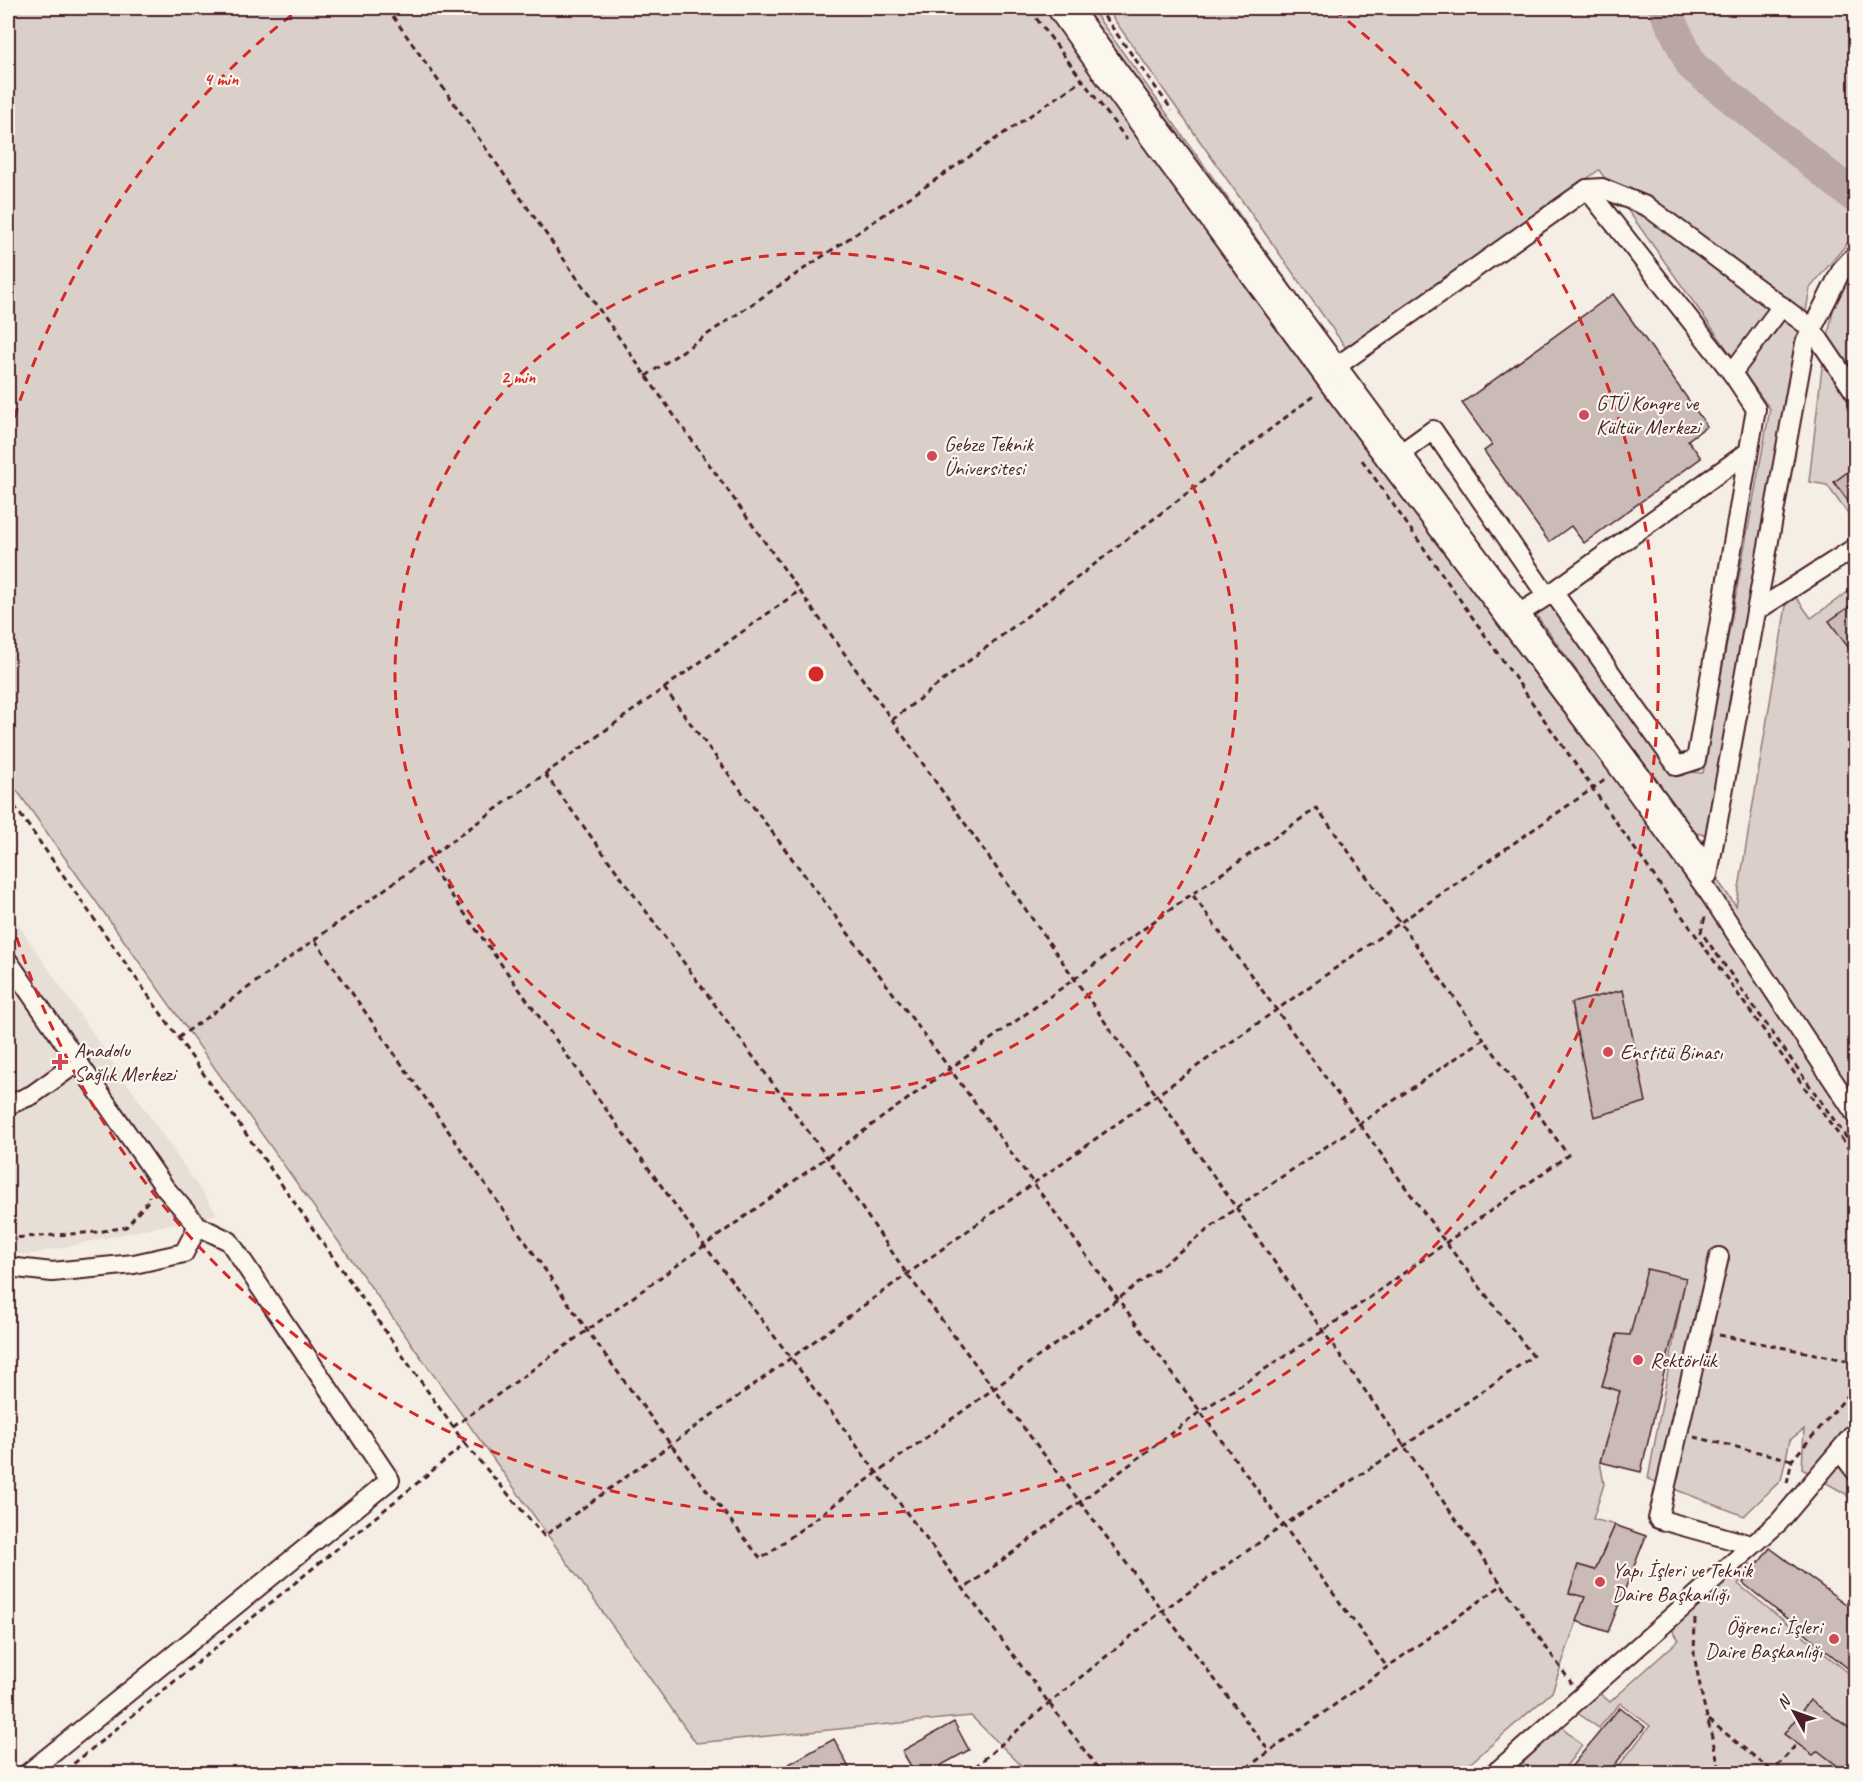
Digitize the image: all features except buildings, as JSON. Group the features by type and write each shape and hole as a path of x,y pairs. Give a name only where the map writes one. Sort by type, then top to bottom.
{"street":[{"path":"1056,8 1322,389 1620,770 1708,892 1856,1115"},
{"path":"1072,8 1709,868"},
{"path":"1337,366 1587,189 1602,188 1648,207 1812,329 1856,394"},
{"path":"1401,453 1433,430 1677,766 1696,760 1756,409 1731,373 1587,189"},
{"path":"1708,892 1709,868 1805,343 1842,269 1856,254"},
{"path":"1731,373 1782,306"},
{"path":"1520,613 1748,452"},
{"path":"1756,611 1856,547"},
{"path":"8,961 165,1188 198,1226 229,1241 390,1480 27,1773"},
{"path":"8,1105 32,1095 78,1062"},
{"path":"8,1267 52,1272 134,1264 184,1253 198,1226"},
{"path":"1719,1257 1658,1519 1751,1545"},
{"path":"1494,1773 1779,1522 1856,1431"},
{"path":"1840,1451 1856,1472"}],"path":[{"path":"387,8 1581,1696"},
{"path":"1036,8 1036,18 1132,147"},
{"path":"646,376 1099,69"},
{"path":"1320,401 1322,389"},
{"path":"892,720 1322,389"},
{"path":"1360,457 1856,1159"},
{"path":"178,1038 799,591"},
{"path":"664,688 950,1068 1387,1667"},
{"path":"8,797 465,1444 544,1536 1399,922 1620,770"},
{"path":"545,774 827,1156 907,1274 1269,1751"},
{"path":"453,1427 1192,894 1317,808 1568,1155 1323,1331 1201,1412 964,1589"},
{"path":"426,860 704,1245 1102,1773"},
{"path":"1708,892 1701,932 1856,1151"},
{"path":"967,1773 1049,1702 1162,1611 1533,1356 1446,1243 1192,894"},
{"path":"315,940 587,1330 671,1444 761,1559 1118,1299 1236,1208 1484,1039"},
{"path":"8,1236 12,1238 98,1232 126,1227 149,1200 149,1193"},
{"path":"1702,1332 1856,1362"},
{"path":"1785,1491 1792,1460 1856,1386"},
{"path":"1678,1434 1792,1460"},
{"path":"61,1773 465,1444"},
{"path":"1238,1773 1502,1585"},
{"path":"1695,1596 1694,1654 1721,1773"},
{"path":"1707,1719 1773,1772 1797,1744"}],"shaded area":[{"name":"Gebze Teknik Üniversitesi","path":"8,8 1091,8 1736,906 1789,588 1811,618 1855,587 1855,1508 1846,1494 1802,1469 1804,1429 1790,1440 1781,1480 1744,1516 1648,1479 1685,1279 1630,1335 1617,1335 1602,1386 1620,1391 1600,1462 1604,1484 1593,1519 1615,1525 1595,1570 1578,1565 1569,1593 1585,1597 1552,1692 1459,1773 1029,1773 971,1716 696,1743 8,778"},
{"path":"1106,8 1855,8 1855,234 1810,288 1714,836 1695,833 1534,612 1549,601 1670,771 1703,773 1770,409 1599,170 1346,348"},
{"path":"1853,272 1856,307 1854,522 1827,485 1809,482 1822,367 1836,294"},
{"name":"Anadolu Sağlık Merkezi","path":"8,910 217,1214 28,1255 8,1253"},
{"path":"1742,1558 1753,1566 1738,1584 1855,1678 1855,1773 1613,1773 1650,1726 1620,1703 1599,1728 1576,1712 1598,1692 1610,1702 1679,1640 1669,1625"},
{"path":"1561,1726 1582,1745 1561,1773 1523,1773 1517,1769"}],"waterway":[{"path":"1664,8 1692,66 1856,198"}],"place":[{"name":"GTÜ Kongre ve Kültür Merkezi","path":"1584,415"},
{"name":"Gebze Teknik Üniversitesi","path":"932,456"},
{"name":"Enstitü Binası","path":"1608,1052"},
{"name":"Anadolu Sağlık Merkezi","path":"60,1062"},
{"name":"Rektörlük","path":"1638,1360"},
{"name":"Yapı İşleri ve Teknik Daire Başkanlığı","path":"1600,1582"},
{"name":"Öğrenci İşleri Daire Başkanlığı","path":"1834,1639"}]}
